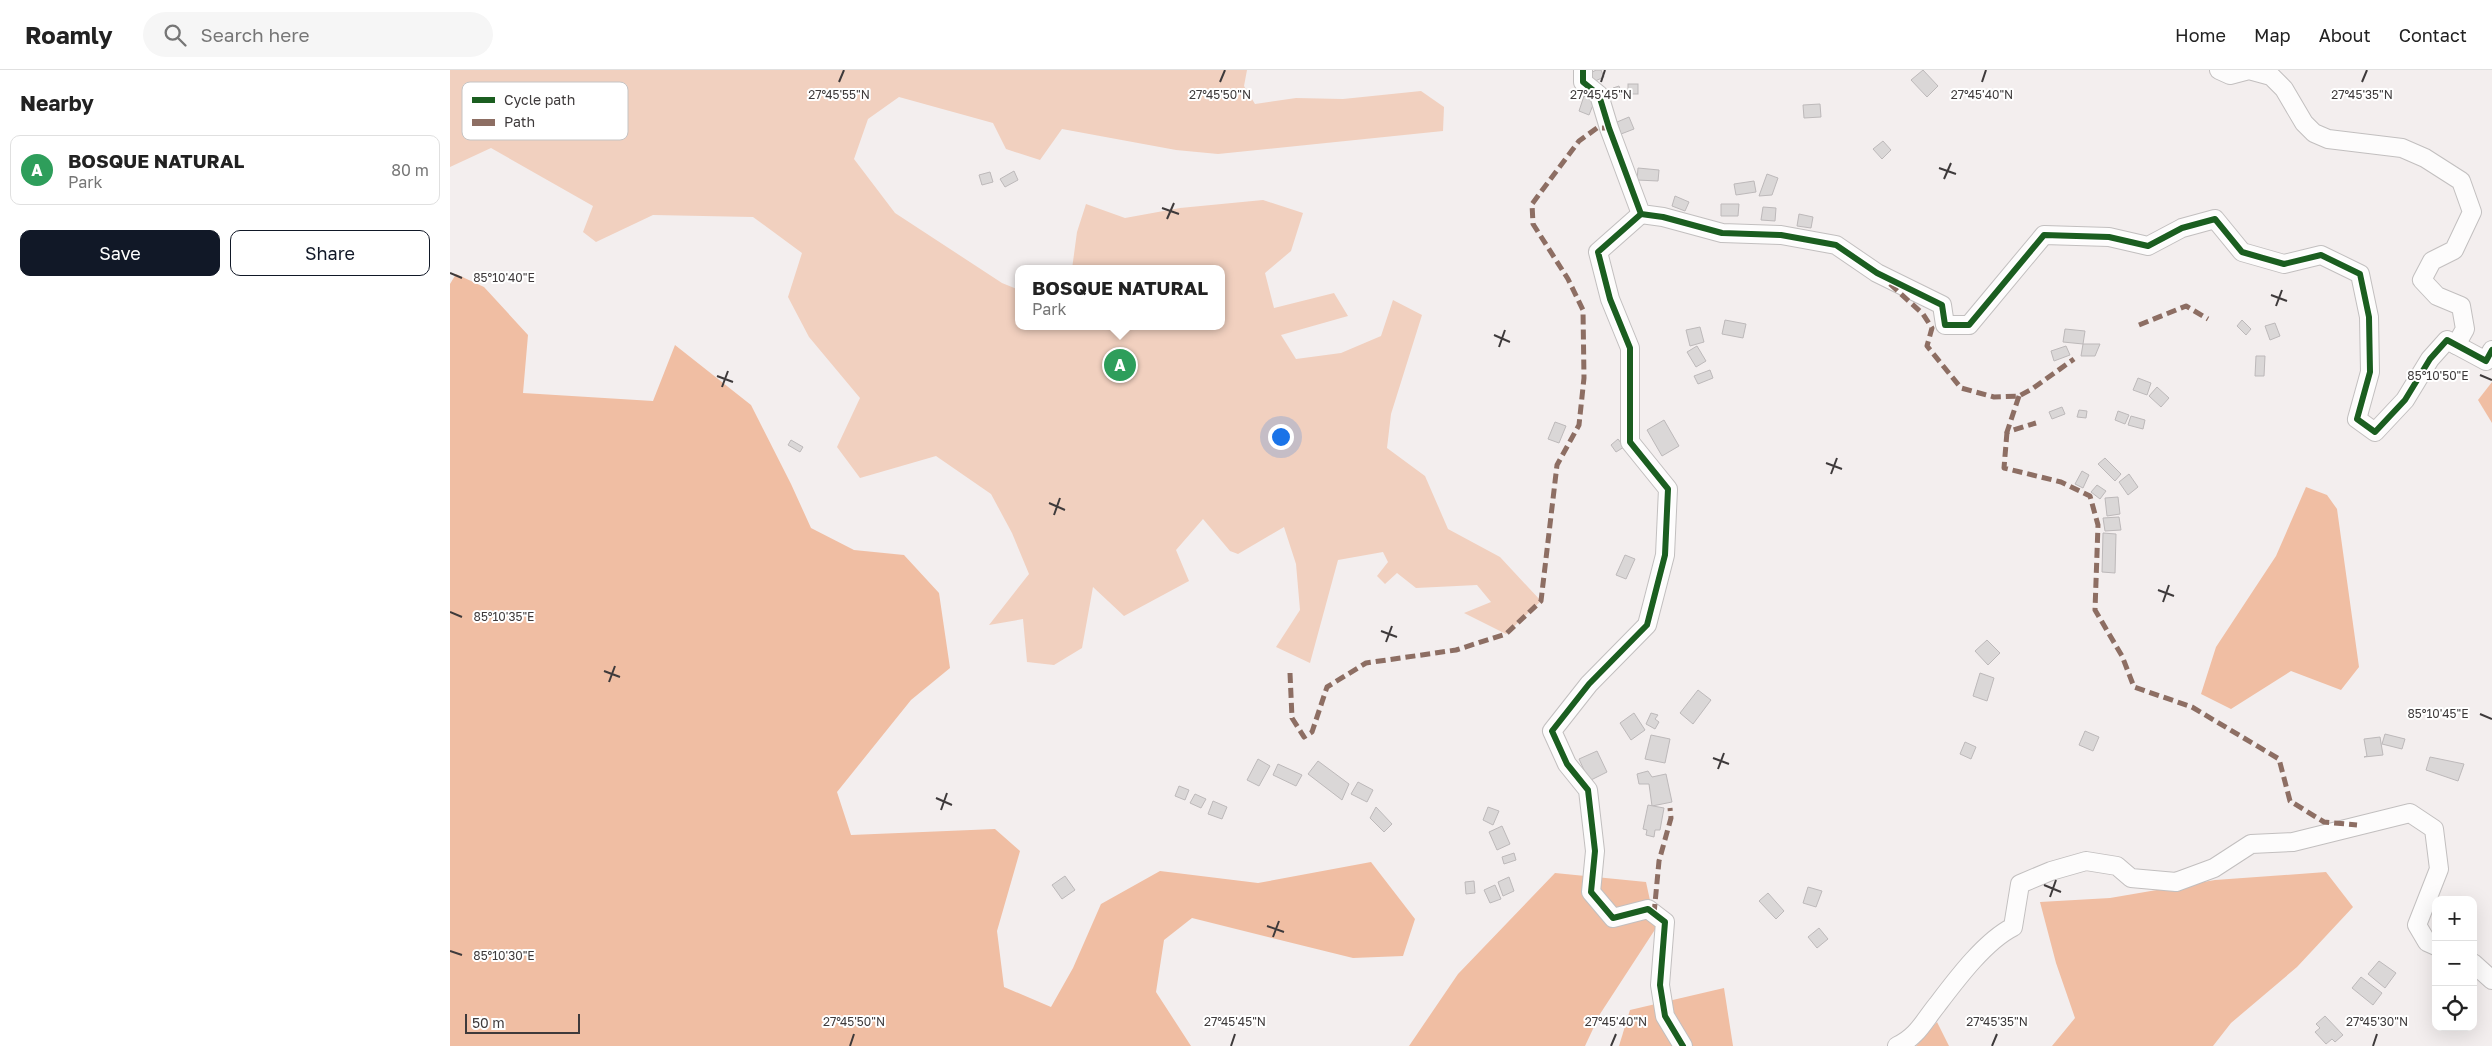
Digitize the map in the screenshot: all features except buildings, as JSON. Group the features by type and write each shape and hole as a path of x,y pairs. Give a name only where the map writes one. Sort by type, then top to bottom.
{"street":[{"path":"1583,70 1582,82 1599,95 1609,128 1641,214"},
{"path":"2218,70 2230,75 2249,70 2271,76 2284,89 2304,123 2314,133 2328,138 2402,148 2425,158 2462,182 2472,212 2454,250 2432,261 2422,280 2437,296 2461,306 2465,329 2456,345"},
{"path":"1683,1046 1665,1016 1660,985 1665,922 1648,909 1613,918 1591,892 1595,851 1588,790 1567,764 1552,731 1589,684 1647,625 1665,555 1668,489 1630,442 1630,348 1610,299 1598,252 1641,214 1664,216 1722,233 1781,235 1836,245 1876,273 1942,305 1945,324 1953,325 1969,325 2044,235 2110,236 2148,246 2182,228 2215,219 2242,252 2284,264 2322,255 2360,274 2369,317 2370,372 2357,419 2375,432 2405,400 2430,359 2446,340 2486,361 2492,350"},
{"path":"1897,1046 1910,1040 1955,982 2001,933 2013,926 2020,884 2051,871 2086,861 2117,866 2131,878 2176,882 2214,868 2251,844 2293,842 2333,834 2357,824 2410,813 2434,829 2439,869 2417,925 2427,942 2432,944"},
{"path":"2477,967 2492,980"}],"shaded area":[{"path":"450,70 1247,70 1244,86 1255,104 1296,98 1343,99 1421,91 1444,107 1443,131 1218,154 1176,150 1062,129 1040,160 1006,149 993,123 899,97 868,119 854,159 895,213 1002,283 1015,288 1015,330 1225,330 1225,265 1073,265 1077,232 1086,204 1125,218 1180,208 1263,200 1303,213 1291,251 1265,273 1274,308 1334,293 1348,316 1281,335 1296,359 1341,353 1381,336 1393,300 1422,315 1391,414 1387,448 1425,476 1448,529 1500,557 1541,601 1506,634 1464,613 1491,602 1477,585 1416,588 1397,573 1385,584 1377,576 1388,562 1383,552 1338,560 1310,663 1276,647 1300,610 1296,564 1284,527 1238,554 1230,551 1203,519 1176,550 1189,581 1124,616 1093,587 1082,648 1054,665 1027,662 1023,619 989,625 1029,574 1012,533 991,494 936,456 860,478 837,447 860,398 809,337 788,297 802,253 753,217 653,215 596,242 583,232 593,206 491,148 450,167"},
{"path":"456,274 484,287 528,335 523,393 653,401 675,345 751,405 811,528 854,550 904,555 939,593 950,668 911,700 837,792 851,835 995,829 1020,851 997,931 1004,987 1051,1007 1073,968 1101,904 1160,871 1258,883 1371,862 1415,919 1403,956 1353,958 1192,918 1164,940 1156,992 1191,1046 450,1046 450,284"},
{"path":"2492,382 2492,423 2478,400"},
{"path":"2306,487 2327,495 2337,509 2359,667 2341,690 2291,671 2231,709 2201,694 2216,647 2276,556"},
{"path":"2326,872 2353,907 2297,967 2231,1023 2213,1046 2052,1046 2075,1018 2056,963 2040,902 2110,898 2215,880"},
{"path":"1555,873 1646,882 1656,928 1600,1014 1585,1046 1409,1046 1458,974"},
{"path":"1724,988 1733,1046 1619,1046 1630,1010"},
{"path":"1937,1022 1949,1046 1916,1046"}],"marked path":[{"path":"1290,673 1292,718 1304,737 1312,732 1327,687 1366,663 1456,650 1506,634 1541,601 1557,465 1579,425 1584,378 1583,310 1568,279 1533,224 1532,204 1579,141 1597,128 1609,128"},
{"path":"1890,284 1923,314 1932,328 1927,346 1961,388 1994,397 2019,396 2074,359"},
{"path":"2139,325 2186,306 2208,319"},
{"path":"2019,396 2007,432 2036,423"},
{"path":"2007,432 2004,468 2061,482 2090,496 2098,525 2095,610 2122,656 2134,687 2192,707 2279,759 2290,801 2324,822 2357,825"},
{"path":"1654,914 1659,861 1671,818 1670,808"}],"cycle path":[{"path":"1583,70 1583,82 1599,95 1609,128 1641,214 1663,217 1722,233 1781,235 1836,245 1877,273 1942,305 1945,325 1969,325 2044,235 2109,237 2148,246 2182,228 2215,219 2242,252 2284,264 2321,255 2360,274 2369,317 2370,372 2357,419 2375,432 2405,400 2430,359 2447,340 2486,361 2492,350"},
{"path":"1641,214 1598,252 1610,299 1630,348 1630,442 1668,489 1665,555 1647,625 1589,684 1552,731 1567,764 1588,790 1595,851 1591,892 1613,918 1648,909 1665,922 1660,985 1665,1016 1683,1046"}],"place":[{"name":"BOSQUE NATURAL","path":"1120,365"}]}
